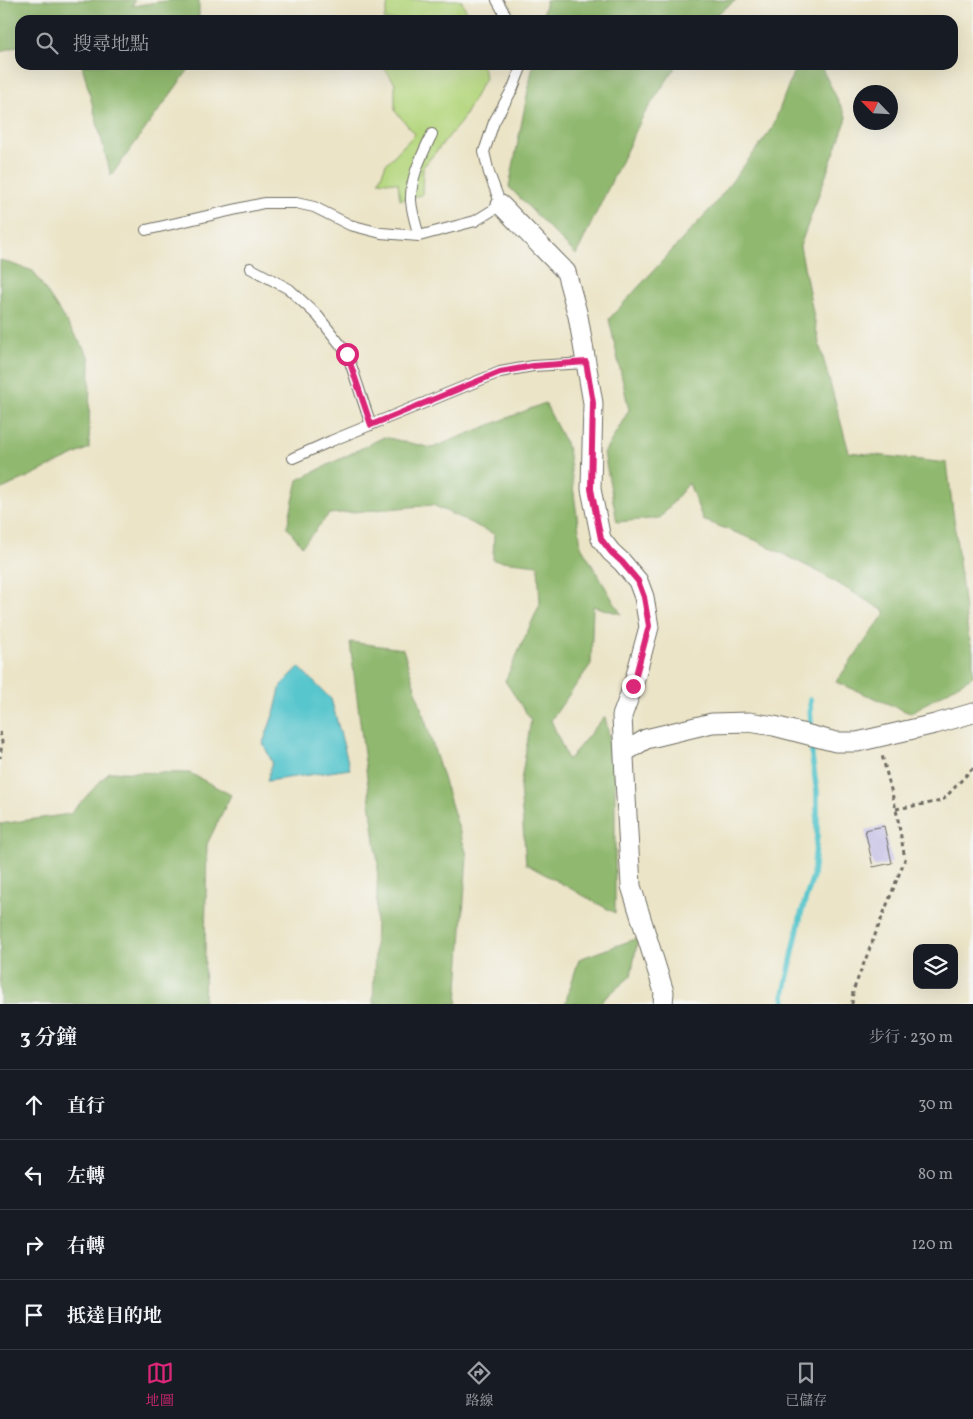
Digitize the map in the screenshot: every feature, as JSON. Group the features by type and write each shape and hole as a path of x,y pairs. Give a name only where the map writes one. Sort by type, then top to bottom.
{"street":[{"path":"500,205 566,272 578,316 593,403 591,489 601,539 638,581 644,597 649,626 633,686 622,716 631,886 664,992 663,1004"},
{"path":"624,752 646,738 712,723 749,722 774,726 836,742 857,742 973,713"}],"lane":[{"path":"497,0 505,15"},
{"path":"146,230 264,203 296,203 314,207 350,226 381,233 419,236 475,220 500,205 489,174 484,152 494,122 513,88 520,70"},
{"path":"419,236 411,200 414,177 422,154 432,134"},
{"path":"250,268 289,290 317,314 347,354 371,425"},
{"path":"293,458 500,372 533,366 586,362"}],"path":[{"path":"0,732 2,742 0,758"},
{"path":"852,1004 852,991 905,859 896,809 877,737"},
{"path":"896,809 942,801 973,768"}],"green space":[{"path":"0,0 135,0 132,6 172,0 199,0 199,15 15,15 15,47 0,52"},
{"path":"389,0 461,0 468,15 385,15"},
{"path":"546,0 736,0 716,15 543,15"},
{"path":"83,70 188,70 111,176"},
{"path":"386,70 484,70 485,78 461,122 423,167 422,195 400,200 398,183 379,181 386,164 415,134 395,111 395,83"},
{"path":"532,70 674,70 643,116 576,255 509,187"},
{"path":"794,70 823,70 847,118 800,246 819,343 849,452 947,463 968,634 973,651 973,676 910,713 836,682 886,612 815,570 755,540 703,520 689,483 660,518 617,522 604,453 629,410 609,319 713,206 772,129"},
{"path":"0,260 33,271 90,358 89,448 0,490"},
{"path":"545,403 568,448 581,546 621,614 593,606 591,664 551,720 568,760 605,716 615,766 615,913 526,864 520,787 531,720 505,681 540,604 538,565 493,560 494,534 433,505 329,514 302,546 287,527 298,480 384,437 432,448"},
{"path":"350,642 403,649 467,855 457,1004 373,1004 378,865"},
{"path":"109,772 190,773 231,795 207,844 204,1004 0,1004 0,824 70,814"},
{"path":"638,938 631,976 598,1004 565,1004 579,959"}],"water":[{"path":"299,667 331,699 350,769 267,781 272,762 263,743 275,710 281,685"}],"building":[{"path":"884,826 892,863 873,867 865,830"}],"waterway":[{"path":"785,1004 784,994 801,914 813,876 817,835 817,792 812,757 810,700"}],"route":[{"path":"347,354 371,425 500,372 533,366 586,362 593,403 591,489 601,539 638,581 644,597 649,626 633,686"}]}
